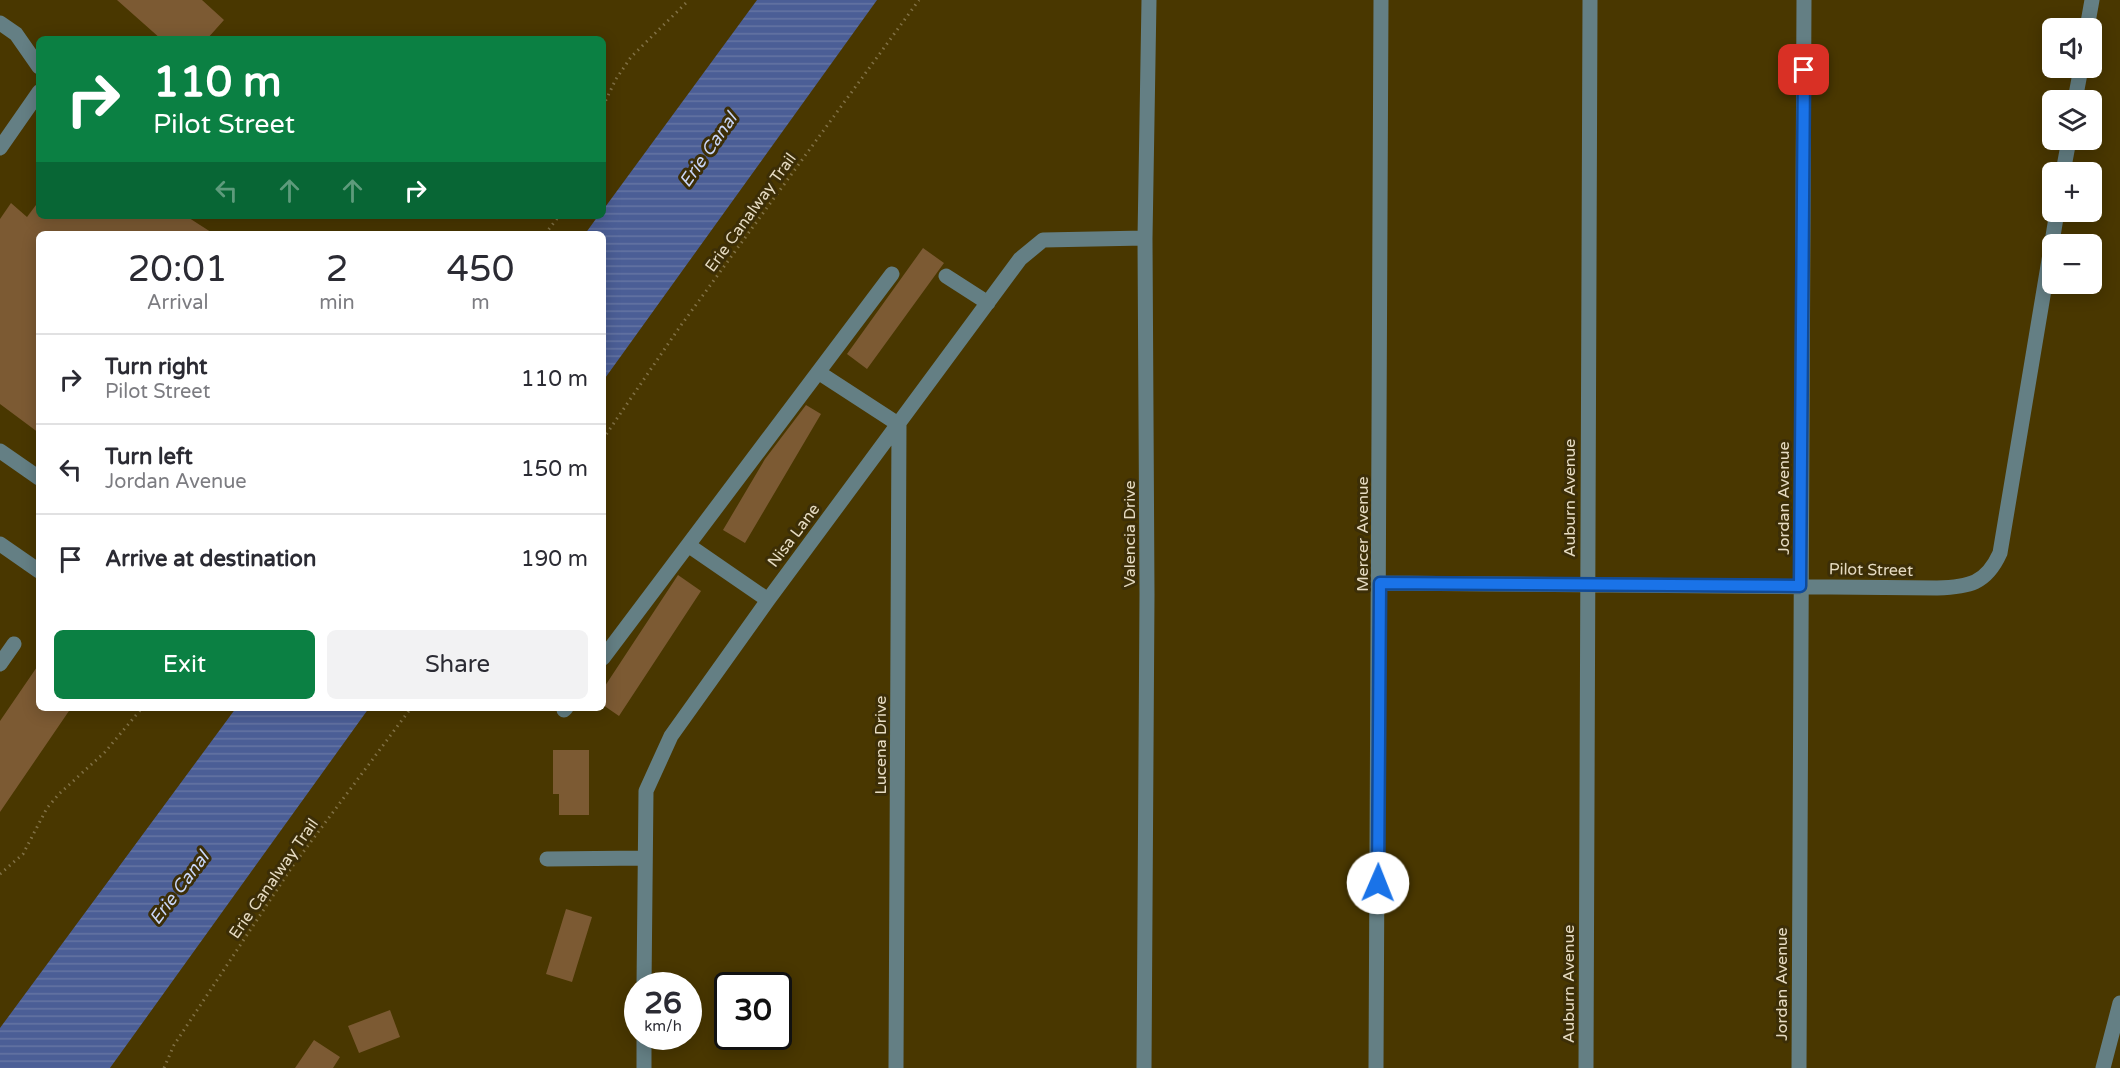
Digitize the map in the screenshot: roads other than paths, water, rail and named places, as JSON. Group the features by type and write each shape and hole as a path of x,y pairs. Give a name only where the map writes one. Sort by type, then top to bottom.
{"street":[{"name":"Valencia Drive","path":"1144,1068 1147,606 1145,238 1149,0"},
{"name":"Mercer Avenue","path":"1376,1068 1382,0"},
{"name":"Auburn Avenue","path":"1586,1068 1590,0"},
{"name":"Jordan Avenue","path":"1799,1068 1804,0"},
{"path":"2089,18 2092,0"},
{"path":"0,23 16,34 36,63"},
{"path":"0,148 36,96"},
{"name":"Pilot Street","path":"1380,583 1961,588 1979,581 1993,568 2000,553 2055,222"},
{"name":"Nisa Lane","path":"644,972 646,791 671,736 768,600 1020,259 1043,240 1145,238"},
{"path":"606,654 892,274"},
{"path":"946,276 988,303"},
{"path":"818,372 899,423"},
{"name":"Lucena Drive","path":"896,1068 899,423"},
{"path":"0,451 36,476"},
{"path":"0,544 36,569"},
{"path":"688,545 768,600"},
{"path":"0,664 14,644"},
{"path":"547,859 644,858"},
{"path":"2103,1068 2120,1003"},
{"path":"644,1050 644,1068"}],"water":[{"name":"Erie Canal","path":"757,0 877,0 606,377 606,231 587,231 596,219 606,219 606,206"},
{"name":"Erie Canal","path":"234,711 367,711 110,1068 0,1068 0,1028"}]}
